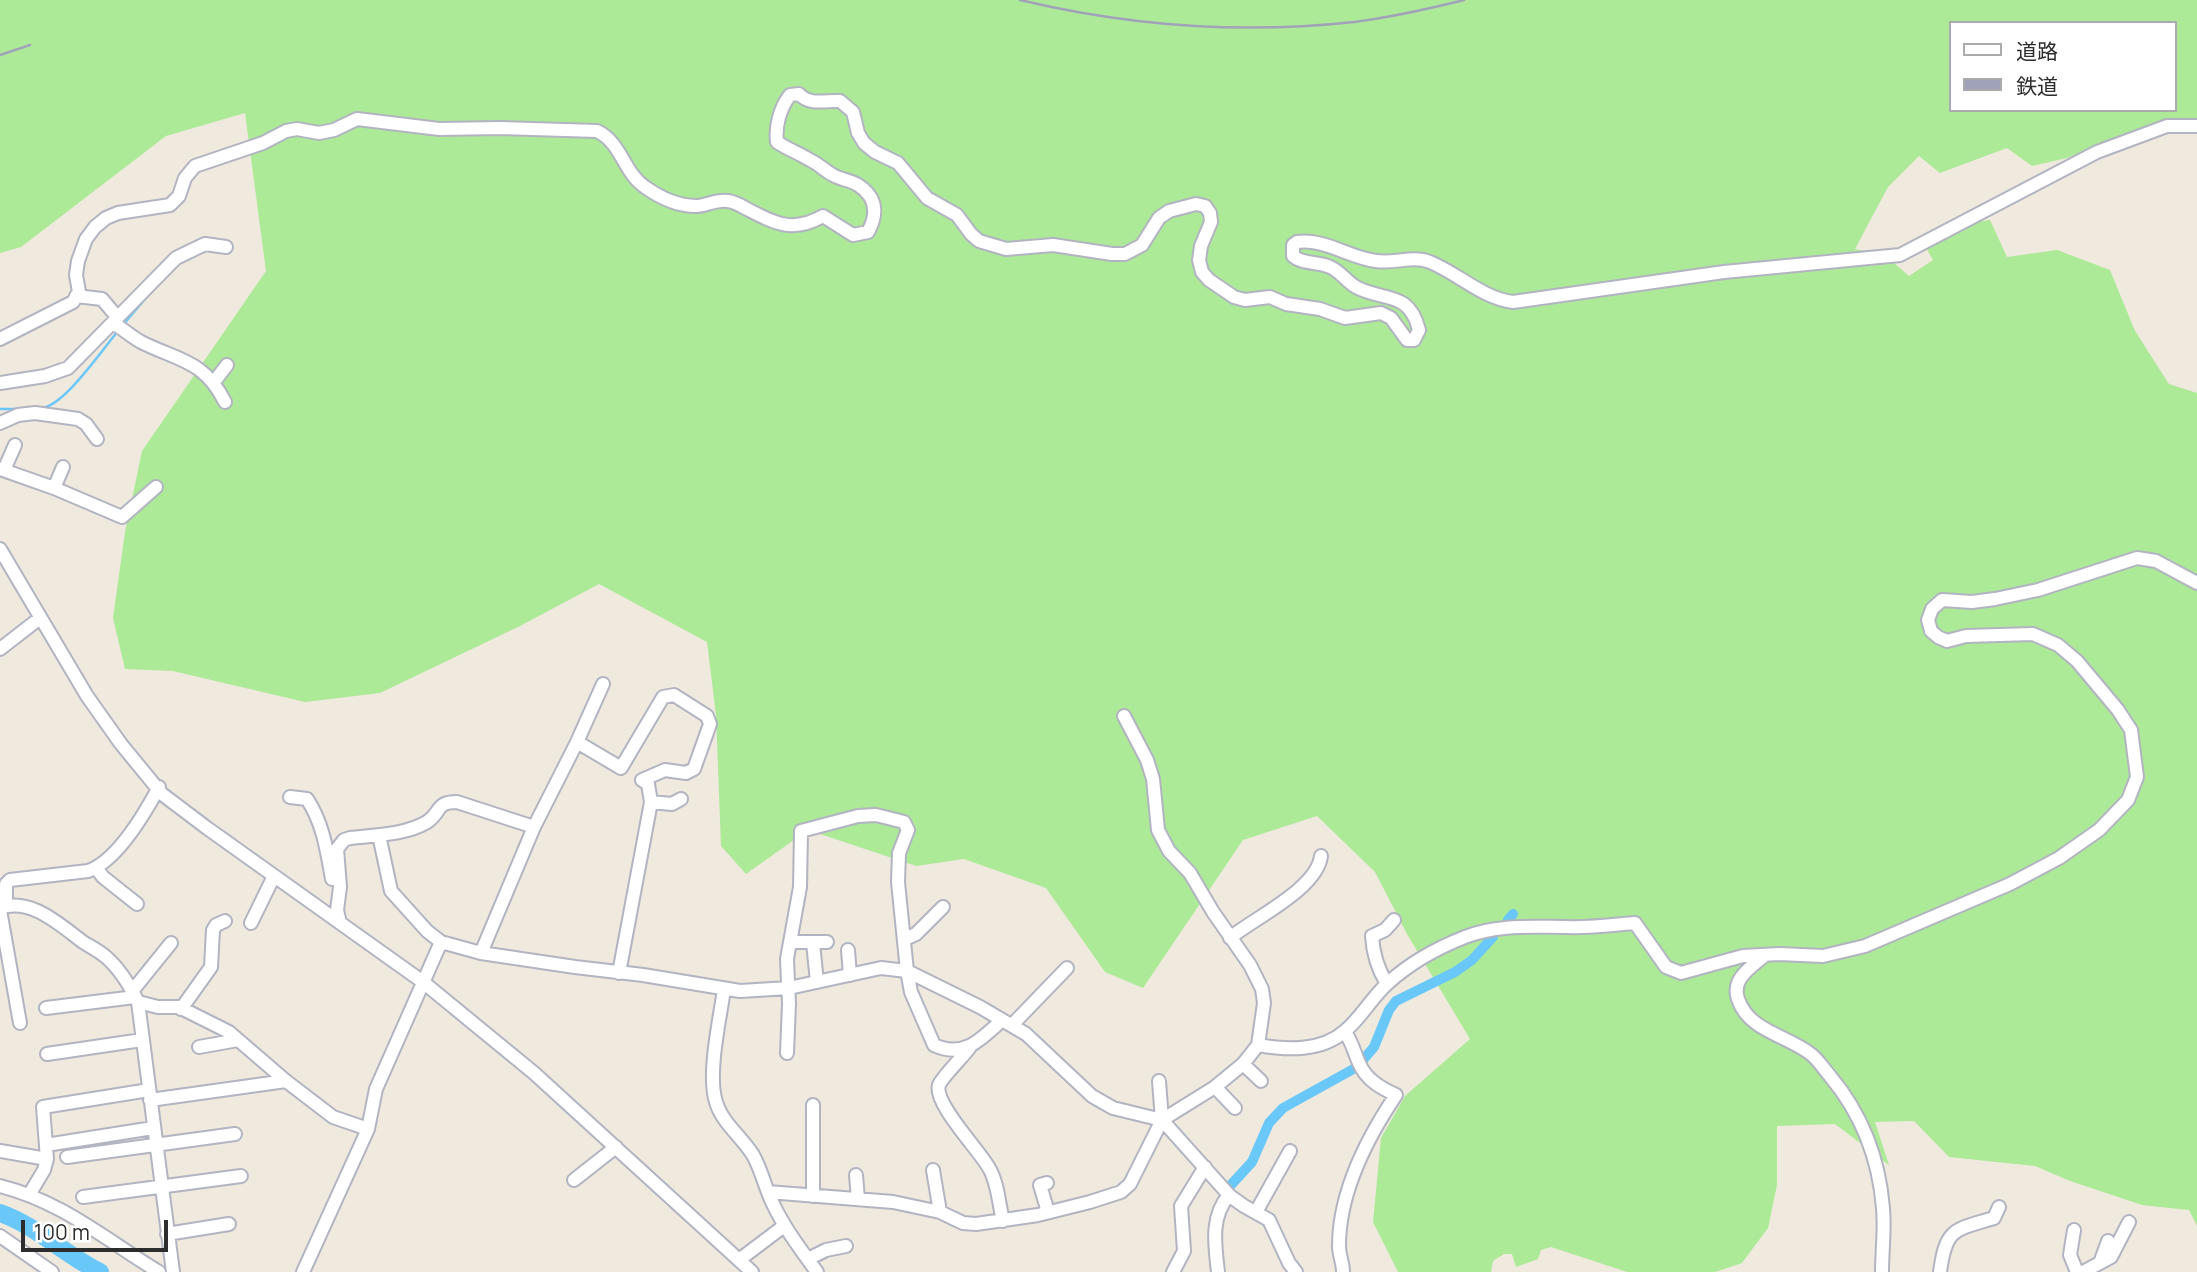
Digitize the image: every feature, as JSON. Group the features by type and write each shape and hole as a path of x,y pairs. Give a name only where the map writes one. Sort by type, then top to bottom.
{"street":[{"path":"0,339 73,302 79,292 78,261 86,239 94,227 106,218 118,213 170,205 180,196 185,178 195,166 263,143 286,131 297,129 319,133 334,130 357,119 439,130 500,128 597,131 606,135 614,144 637,180 673,202 696,206 729,201 782,225 808,225 823,216 853,235 868,232 874,221 876,213 872,199 858,184 834,176 813,161 785,148 777,142 775,129 785,101 790,95 799,94 805,100 820,102 840,101 853,112 864,144 898,163 926,198 957,215 979,241 1006,249 1053,245 1125,254 1142,245 1158,218 1169,211 1196,204 1205,206 1210,213 1211,222 1201,246 1199,260 1202,272 1234,297 1245,300 1270,297 1286,304 1320,309 1345,317 1381,313 1391,318 1407,340 1414,340 1419,330 1414,315 1406,304 1357,287 1328,265 1298,260 1293,256 1293,245 1305,241 1375,261 1417,258 1438,266 1490,296 1513,302 1724,272 1900,255 2098,152 2167,126 2197,126"},
{"path":"0,383 45,376 68,368 119,324 176,258 205,244 226,247"},
{"path":"76,296 102,299 119,324 140,341 185,359 215,383 234,389"},
{"path":"215,383 227,365"},
{"path":"215,383 225,402"},
{"path":"0,422 18,415 35,413 78,419 86,424 97,439"},
{"path":"15,446 2,470 54,488 122,517 156,487"},
{"path":"54,488 63,467"},
{"path":"0,549 87,696 121,744 163,794 274,876 338,917 423,982 534,1073 752,1272"},
{"path":"1258,1045 1297,1049 1330,1040 1345,1032 1387,984 1413,962 1466,936 1486,930 1635,923 1665,967 1681,973 1743,956 1823,956 1865,946 1986,894 2059,858 2099,830 2128,800 2137,777 2131,730 2118,710 2077,662 2058,645 2033,634 1966,636 1947,640 1938,637 1931,631 1928,620 1936,604 1942,600 1995,600 2038,590 2137,558 2156,561 2197,583"},
{"path":"0,649 40,618"},
{"path":"481,953 534,827 603,684"},
{"path":"621,768 663,697 674,695 707,716 710,724 694,769 686,773 665,770 642,780"},
{"path":"768,1192 893,1202 940,1212 967,1224 1003,1221 1090,1202 1126,1189 1162,1120 1215,1087 1243,1064 1258,1045 1264,1003 1262,989 1250,965 1190,873 1168,851 1157,830 1153,779 1147,760 1124,716"},
{"path":"577,742 648,784 651,802 619,973"},
{"path":"20,1023 2,908 6,884 10,880 96,868 124,840 159,788"},
{"path":"290,797 307,799 315,810 325,837 338,917"},
{"path":"651,802 672,804 681,799"},
{"path":"338,917 340,887 337,849 344,840 400,831 424,823 434,817 446,802 457,802 534,827"},
{"path":"787,1053 787,959 800,887 801,831 858,816 876,815 904,822 908,830 899,853 898,882 907,971 911,992 934,1045 946,1051 970,1046 1007,1023 1067,968"},
{"path":"379,835 391,891 427,931 441,942 481,953 724,989 760,991 789,988 881,968 907,971 1026,1034 1092,1096 1113,1108 1162,1120 1229,1195 1271,1223 1291,1267 1296,1272"},
{"path":"1230,938 1309,881 1320,864 1321,856"},
{"path":"96,868 103,877 137,904"},
{"path":"251,923 274,876"},
{"path":"2,908 29,907 59,923 107,958 135,996 173,1272"},
{"path":"905,939 916,934 943,907"},
{"path":"1387,984 1379,971 1373,952 1372,936 1385,930 1394,920"},
{"path":"181,1009 211,967 213,930 216,925 225,921"},
{"path":"303,1272 368,1129 376,1089 441,942"},
{"path":"790,942 827,942"},
{"path":"135,996 171,943"},
{"path":"813,943 817,982"},
{"path":"848,950 850,975"},
{"path":"1764,956 1738,981 1736,995 1751,1021 1811,1054 1847,1097 1866,1135 1874,1159 1884,1209 1882,1272"},
{"path":"724,989 713,1073 715,1102 724,1119 751,1152 785,1226 817,1272"},
{"path":"46,1008 135,996 181,1009 229,1032 286,1082 332,1117 368,1129"},
{"path":"1343,1272 1339,1253 1341,1226 1355,1170 1375,1126 1396,1095 1381,1088 1368,1077 1360,1066 1354,1047 1345,1032"},
{"path":"47,1054 142,1040"},
{"path":"200,1047 238,1040"},
{"path":"970,1046 962,1059 941,1081 938,1087 939,1096 989,1168 1003,1221"},
{"path":"1243,1064 1261,1081"},
{"path":"29,1195 44,1170 47,1159 43,1107 286,1082"},
{"path":"1159,1082 1162,1120"},
{"path":"1215,1087 1236,1108"},
{"path":"813,1105 813,1196"},
{"path":"46,1145 153,1128"},
{"path":"67,1157 235,1135"},
{"path":"574,1180 616,1147"},
{"path":"0,1151 47,1159"},
{"path":"1256,1212 1290,1151"},
{"path":"1173,1272 1184,1251 1181,1206 1205,1167"},
{"path":"933,1170 940,1212"},
{"path":"856,1175 858,1199"},
{"path":"82,1197 241,1176"},
{"path":"1047,1183 1040,1185 1048,1212"},
{"path":"0,1186 58,1207 159,1272"},
{"path":"1218,1272 1216,1222 1220,1207 1229,1195"},
{"path":"1940,1272 1943,1247 1952,1233 1994,1218 1999,1207"},
{"path":"2083,1272 2111,1257 2129,1222"},
{"path":"167,1234 229,1224"},
{"path":"739,1260 785,1226"},
{"path":"2074,1230 2070,1255 2077,1272"},
{"path":"0,1236 52,1272"},
{"path":"2100,1264 2108,1241"},
{"path":"808,1259 826,1250 846,1246"}],"green space":[{"path":"0,0 2197,0 2197,120 2170,122 2067,158 2032,166 2007,148 1940,173 1919,156 1888,187 1855,249 1885,255 1909,276 1933,260 1926,248 1977,222 1990,220 2007,257 2057,250 2110,270 2135,331 2169,384 2197,393 2197,1226 2189,1210 2142,1205 2070,1181 2035,1166 1949,1157 1914,1121 1875,1122 1889,1165 1835,1124 1777,1126 1777,1185 1768,1228 1742,1263 1715,1272 1627,1272 1551,1247 1541,1250 1538,1259 1516,1267 1512,1254 1504,1254 1493,1261 1491,1272 1398,1272 1373,1222 1381,1138 1405,1096 1470,1039 1407,934 1375,872 1317,816 1243,840 1143,988 1105,972 1046,888 964,859 916,866 808,830 746,874 721,846 716,715 707,642 599,584 520,626 380,693 305,702 173,671 125,669 113,618 125,532 142,451 266,271 245,113 166,136 21,247 0,253"}],"waterway":[{"path":"123,325 150,293"},
{"path":"41,408 61,398 72,388 119,330"},
{"path":"0,409 21,409"},
{"path":"1508,920 1513,914"},
{"path":"1362,1061 1374,1047 1389,1010 1396,1001 1455,972 1472,960 1493,937"},
{"path":"1229,1187 1252,1162 1269,1123 1283,1108 1357,1067"},
{"path":"0,1213 26,1225 100,1272"}],"railway":[{"path":"1020,0 1144,22 1228,27 1312,26 1354,22 1464,0"},
{"path":"0,55 30,45"}]}
